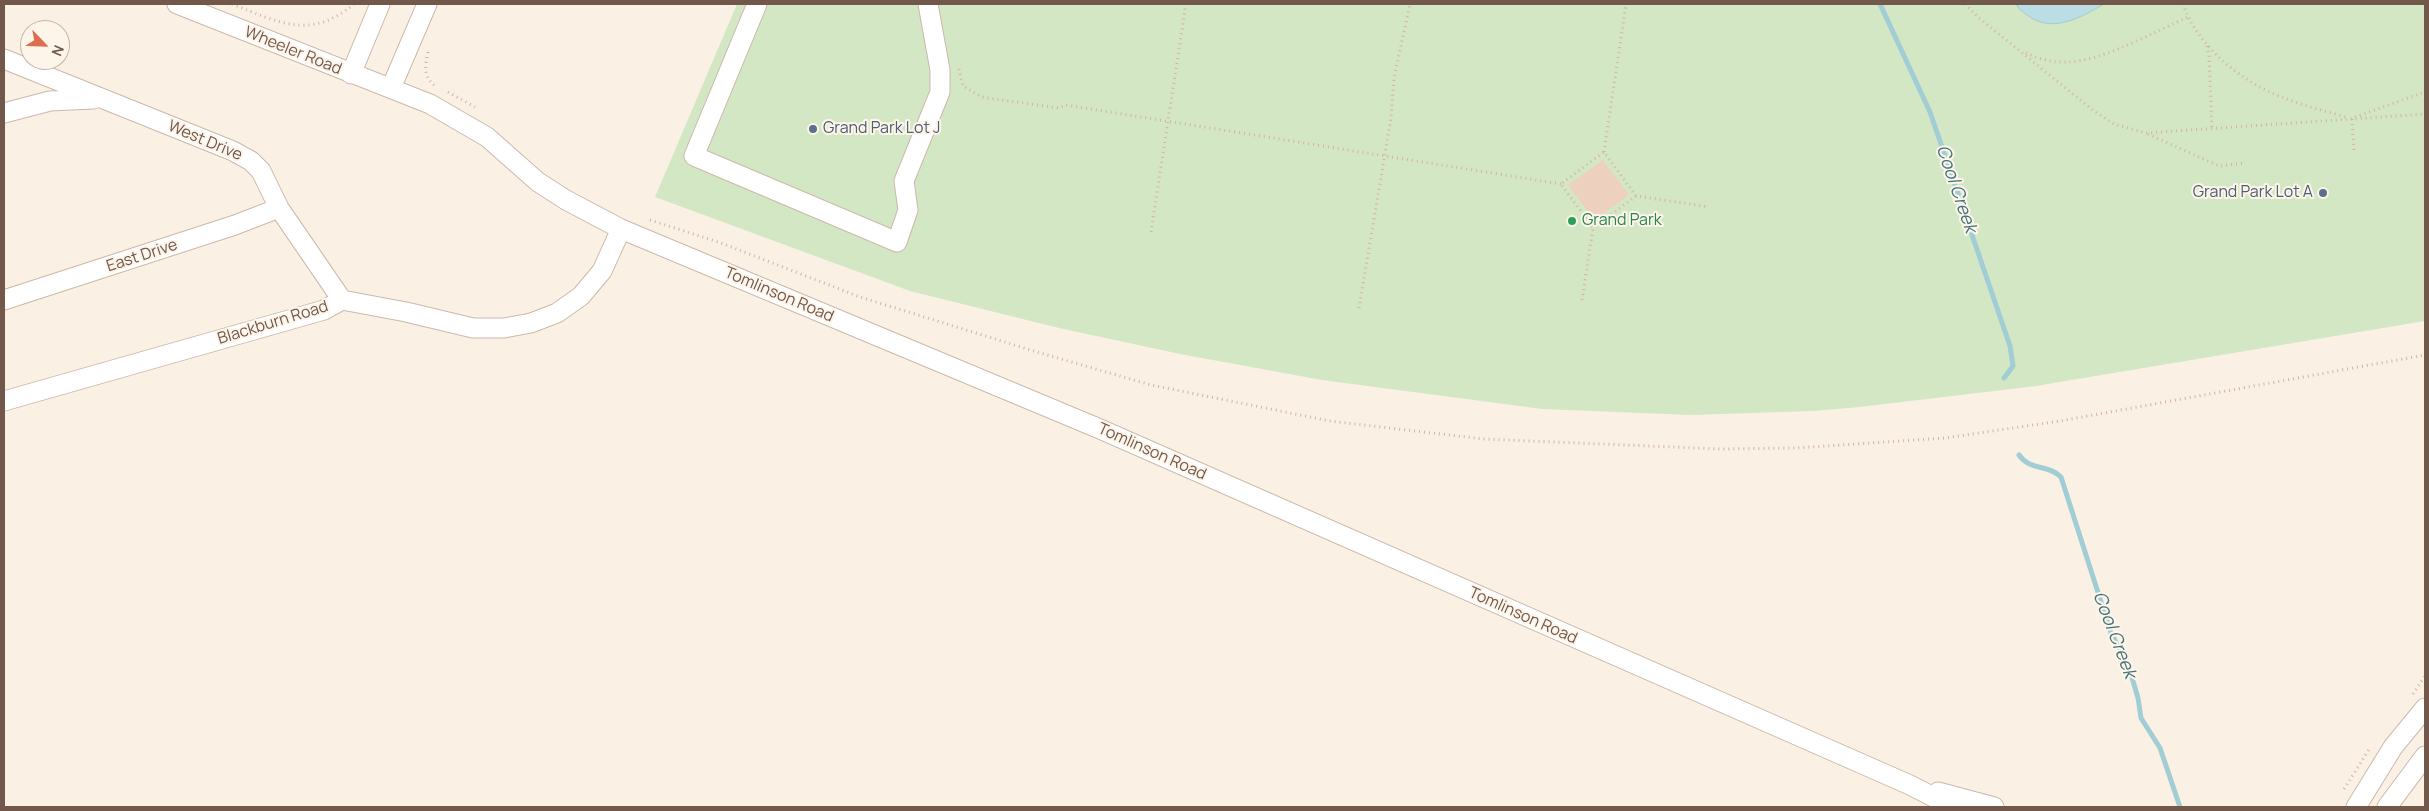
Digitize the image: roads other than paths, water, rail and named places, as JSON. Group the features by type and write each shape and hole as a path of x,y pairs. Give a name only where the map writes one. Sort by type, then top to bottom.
{"street":[{"name":"Wheeler Road","path":"177,4 410,96"},
{"path":"351,74 380,4"},
{"path":"391,88 427,4"},
{"path":"757,4 694,156 897,242 908,210 904,181 940,92 940,70 928,4"},
{"name":"West Drive","path":"4,59 233,151 251,161 261,171 279,208 342,300"},
{"name":"Tomlinson Road","path":"410,96 472,127 487,137 538,182 573,204 620,229 1100,429 1910,785 1953,807"},
{"path":"4,113 50,101 103,100"},
{"name":"East Drive","path":"4,300 235,225 279,208"},
{"name":"Blackburn Road","path":"4,401 324,310 342,300 406,312 473,328 504,328 531,323 557,313 581,296 602,271 620,229"},
{"path":"2356,807 2393,747 2425,708"},
{"path":"2387,807 2425,756"},
{"name":"Tomlinson Road","path":"1910,785 1994,807"}],"water":[{"path":"2016,4 2104,4 2076,19 2056,24 2037,21 2022,11"}],"waterway":[{"name":"Cool Creek","path":"1880,4 1930,112 2010,346 2013,366 2004,378"},
{"name":"Cool Creek","path":"2019,455 2028,463 2050,470 2061,477 2111,633 2128,664 2138,698 2141,718 2160,748 2180,807"}],"place":[{"name":"Grand Park Lot J","path":"813,129"},
{"name":"Grand Park Lot A","path":"2323,193"},
{"name":"Grand Park","path":"1572,221"}]}
